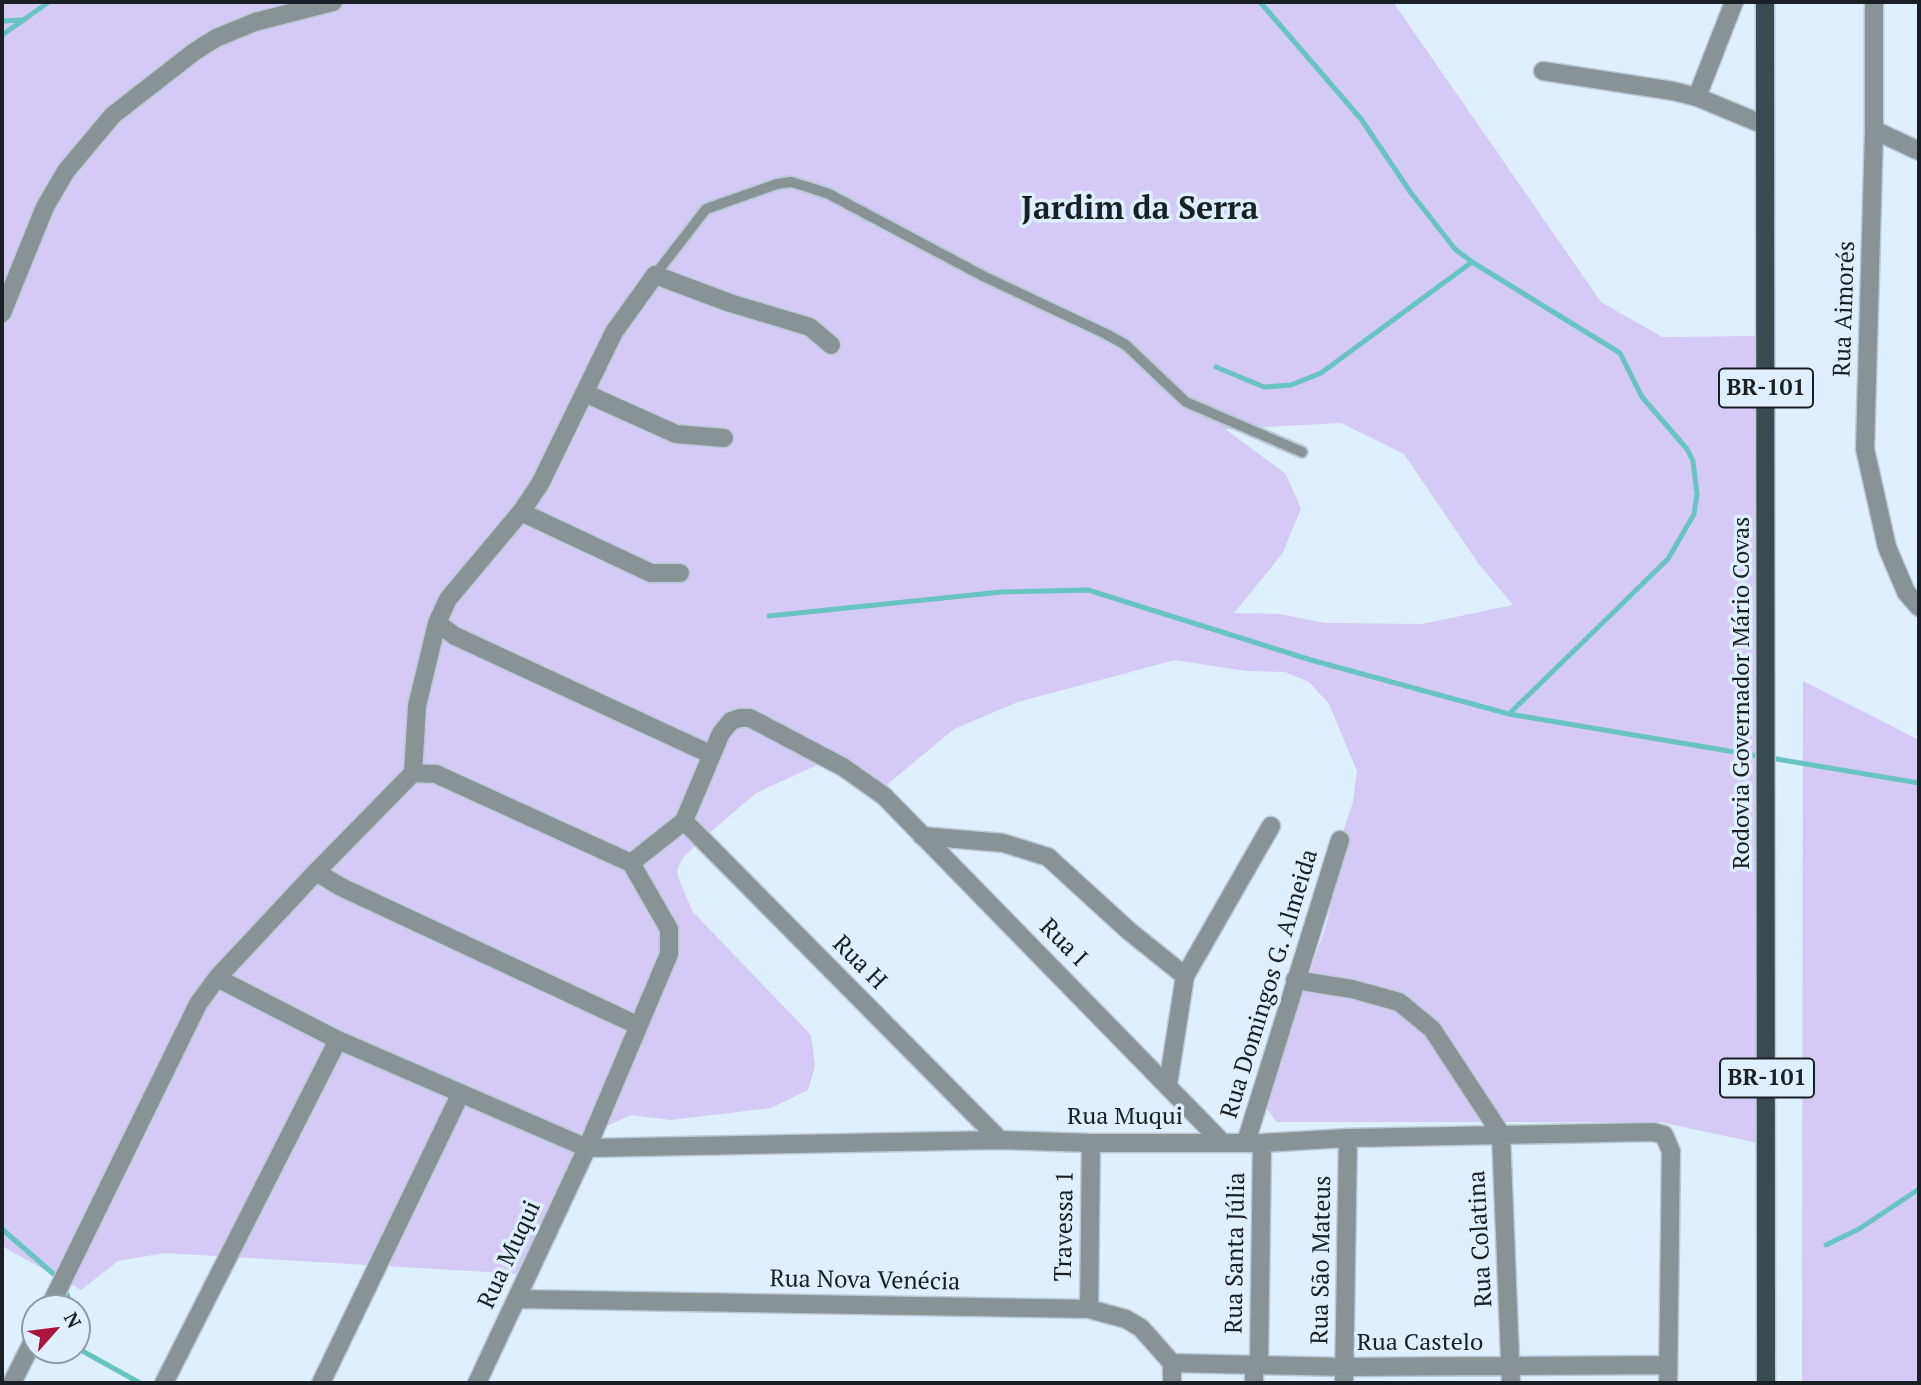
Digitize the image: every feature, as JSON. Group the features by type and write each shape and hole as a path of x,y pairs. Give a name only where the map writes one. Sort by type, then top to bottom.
{"main road":[{"name":"Rodovia Governador Mário Covas","path":"1765,2 1766,1383"}],"street":[{"path":"2,313 45,208 66,171 113,115 216,38 255,22 333,2"},
{"path":"1697,97 1734,2"},
{"name":"Rua Aimorés","path":"1874,2 1874,130 1865,449 1887,547 1906,592 1919,607"},
{"path":"1543,71 1697,97 1764,125"},
{"path":"1874,130 1919,150"},
{"path":"56,1294 198,1004 216,978 413,772 417,706 437,623 448,599 521,512 540,484 587,394 614,332 655,275 730,303 810,327 831,345"},
{"path":"587,394 676,434 724,438"},
{"path":"521,512 652,573 680,573"},
{"path":"413,772 436,774 631,863 684,821 712,755 455,636 437,623"},
{"name":"Rua I","path":"712,755 721,733 731,721 750,719 868,782 1168,1084 1221,1141"},
{"name":"Rua H","path":"684,821 1000,1140"},
{"name":"Rua Domingos G. Almeida","path":"1168,1084 1185,976 1271,826"},
{"path":"922,836 1003,842 1048,857 1129,932 1185,976"},
{"name":"Rua Domingos G. Almeida","path":"1254,1142 1295,980 1340,840"},
{"name":"Rua Muqui","path":"477,1383 587,1148 669,954 669,929 631,863"},
{"path":"316,872 341,887 637,1025"},
{"path":"216,978 338,1040 587,1148"},
{"path":"1295,980 1352,989 1399,1002 1432,1029 1501,1134"},
{"path":"164,1383 338,1040"},
{"path":"321,1383 460,1095"},
{"name":"Rua Muqui","path":"587,1148 1000,1140 1091,1143 1254,1142 1654,1132 1664,1135 1671,1151 1667,1365"},
{"name":"Rua Colatina","path":"1501,1134 1511,1375"},
{"name":"Rua São Mateus","path":"1344,1375 1348,1138"},
{"name":"Rua Santa Júlia","path":"1254,1142 1257,1364 1254,1383"},
{"name":"Travessa 1","path":"1089,1309 1091,1143"},
{"name":"Rua Nova Venécia","path":"517,1299 1089,1309 1126,1319 1141,1328 1172,1363"},
{"path":"1172,1363 1172,1383"},
{"name":"Rua Castelo","path":"1172,1363 1257,1364 1344,1375 1511,1375 1667,1365"},
{"path":"12,1383 22,1364"},
{"path":"1667,1365 1668,1383"}],"lane":[{"path":"655,275 698,215 713,204 776,184 791,182 829,194 983,276 1106,334 1126,345 1186,402 1302,452"}],"shaded area":[{"path":"2,2 1393,2 1601,302 1662,337 1759,336 1758,1143 1660,1122 1276,1122 1266,1107 1281,1050 1326,926 1341,860 1342,835 1353,802 1357,771 1329,704 1309,682 1285,672 1246,671 1175,660 1018,702 954,729 883,788 847,764 817,765 756,793 700,841 682,859 677,871 693,912 811,1035 815,1066 808,1090 771,1108 671,1120 631,1115 600,1129 521,1274 164,1253 118,1261 81,1290 2,1246","holes":["1341,423 1404,454 1478,563 1513,605 1422,624 1325,623 1280,614 1234,613 1282,554 1301,509 1286,474 1225,429"]},
{"path":"1803,681 1919,740 1919,1383 1802,1383"}],"waterway":[{"path":"2,35 49,2"},
{"path":"1260,2 1361,119 1411,193 1455,249 1620,353 1642,397 1687,449 1693,461 1697,494 1694,514 1668,559 1509,714"},
{"path":"2,21 21,20"},
{"path":"1216,367 1264,387 1291,385 1321,373 1472,262"},
{"path":"769,616 1001,592 1088,590 1311,660 1509,714 1919,783"},
{"path":"1826,1245 1859,1229 1919,1189"},
{"path":"2,1229 57,1277 67,1294"},
{"path":"91,1356 140,1383"}],"district":[{"name":"Jardim da Serra","path":"1140,210"}]}
